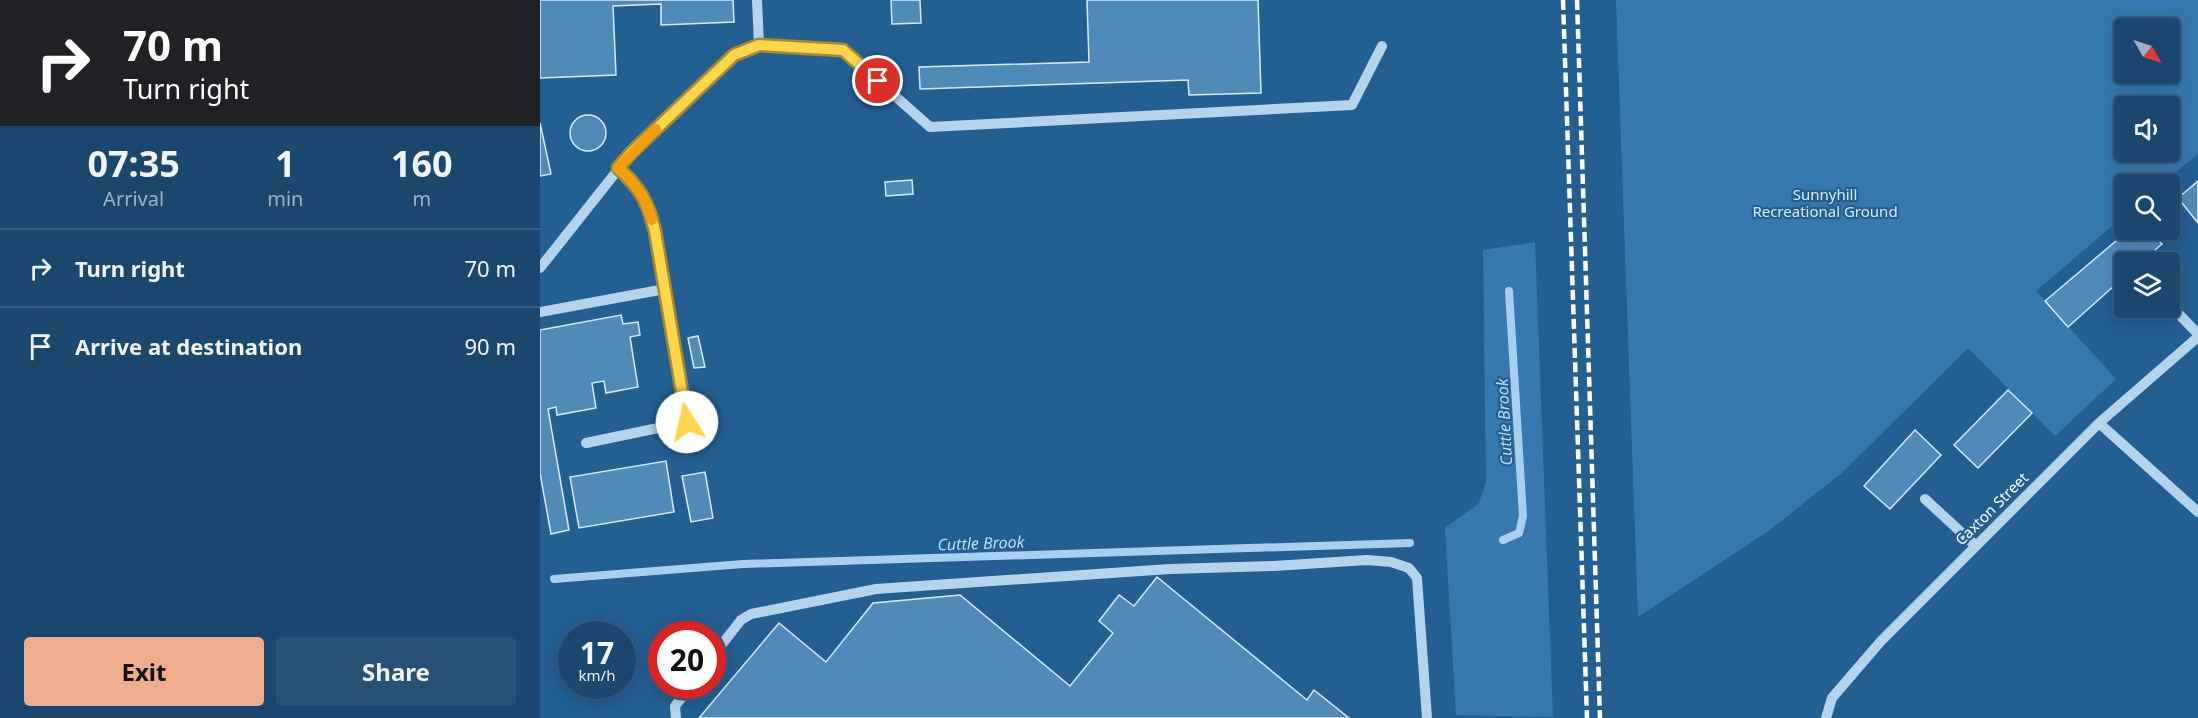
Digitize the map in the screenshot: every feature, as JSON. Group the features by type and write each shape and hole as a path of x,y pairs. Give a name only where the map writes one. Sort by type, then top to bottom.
{"street":[{"path":"757,0 759,45"},
{"path":"540,268 632,152 734,55 759,45 843,50 930,127 1352,105 1382,46"},
{"path":"586,443 687,422 649,206 634,184 618,168"},
{"path":"540,312 665,289"},
{"path":"2180,316 2198,335"},
{"name":"Caxton Street","path":"1826,718 1832,698 1881,641 2099,423 2198,335"},
{"path":"2099,423 2198,512"},
{"path":"1925,499 1976,546"},
{"path":"726,639 741,620 751,614 876,589 1170,569 1367,560 1391,562 1409,568 1417,578 1426,718"},
{"path":"676,718 675,706 681,699"}],"green space":[{"name":"Sunnyhill Recreational Ground","path":"1616,0 2198,0 2198,154 2173,174 2114,174 2114,225 2036,291 2116,379 2055,436 1968,348 1844,471 1770,530 1638,617"},
{"path":"1535,242 1553,717 1456,715 1445,528 1479,503 1486,482 1483,250"}],"building":[{"path":"540,0 733,0 734,22 661,25 661,4 613,6 616,75 540,78"},
{"path":"891,0 920,0 921,23 892,24"},
{"path":"1087,0 1258,0 1261,93 1189,95 1188,80 920,89 919,67 1089,62"},
{"path":"588,115 601,120 606,133 601,146 588,151 575,146 570,133 575,120"},
{"path":"540,123 551,174 540,176"},
{"path":"912,180 913,194 886,196 885,182"},
{"path":"2198,181 2198,223 2180,200 2180,196"},
{"path":"2117,240 2158,240 2162,244 2153,252 2114,252 2114,286 2068,327 2045,301"},
{"path":"621,315 623,324 638,322 640,335 630,337 638,387 606,393 604,381 592,383 596,408 557,415 556,407 548,409 569,530 551,534 540,473 540,330"},
{"path":"698,336 705,367 694,368 688,338"},
{"path":"2008,390 2032,413 1978,468 1954,445"},
{"path":"1915,430 1941,455 1890,509 1864,486"},
{"path":"666,461 674,512 579,528 570,477"},
{"path":"705,472 713,518 691,522 682,476"},
{"path":"1157,577 1307,700 1314,690 1349,718 699,718 715,699 726,699 726,686 779,623 826,662 873,603 960,595 1070,686 1113,633 1099,621 1119,595 1134,606"}],"waterway":[{"name":"Cuttle Brook","path":"1503,540 1519,533 1523,516 1509,291"},
{"name":"Cuttle Brook","path":"554,579 743,564 1410,543"}],"railway":[{"path":"1563,0 1587,718"},
{"path":"1577,0 1600,718"}],"slow traffic":[{"path":"652,220 649,206 628,177 618,168 656,129"}],"route":[{"path":"687,422 649,206 628,177 618,168 734,55 759,45 843,50 878,81"}]}
